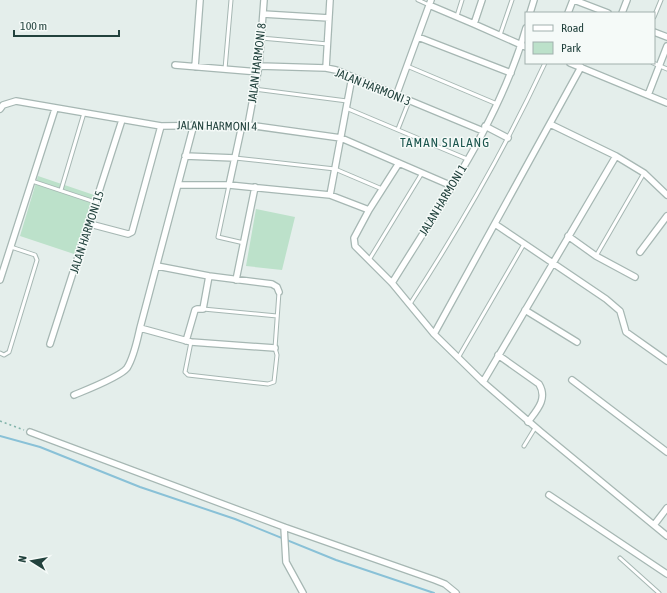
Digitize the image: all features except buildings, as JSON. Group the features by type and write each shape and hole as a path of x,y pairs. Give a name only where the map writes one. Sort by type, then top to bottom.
{"street":[{"path":"194,67 200,0"},
{"name":"JALAN HARMONI 8","path":"229,185 258,69 264,0"},
{"path":"326,68 330,0"},
{"path":"474,24 482,0"},
{"path":"530,12 534,0"},
{"path":"568,12 574,0 605,12"},
{"path":"622,12 627,0"},
{"path":"396,96 430,2 474,24 524,46"},
{"path":"263,14 329,18"},
{"path":"655,32 667,37"},
{"path":"418,37 511,73"},
{"name":"JALAN HARMONI 1","path":"392,283 468,159 497,104 524,46"},
{"path":"648,95 667,46"},
{"path":"573,64 667,103"},
{"name":"JALAN HARMONI 3","path":"175,65 226,69 326,68 352,77 409,102 508,138"},
{"path":"434,334 581,67"},
{"path":"330,195 352,77"},
{"name":"JALAN HARMONI 4","path":"0,109 3,105 16,101 161,126 194,124 245,125 341,138 452,186"},
{"path":"0,280 54,108"},
{"name":"JALAN HARMONI 15","path":"50,344 90,224 122,120"},
{"path":"74,395 125,370 133,354 194,124"},
{"path":"550,124 616,156 644,173 667,195"},
{"path":"90,224 128,234 132,232 161,126"},
{"path":"186,156 235,158"},
{"path":"483,382 616,156"},
{"path":"399,163 369,210 354,238 354,245 392,283 434,334 483,382 535,428 667,536"},
{"path":"178,185 229,185 330,195 369,210"},
{"path":"236,280 255,187"},
{"path":"640,252 667,216"},
{"path":"495,224 617,308 626,332 667,361"},
{"path":"568,236 596,256 635,277"},
{"path":"157,266 209,276 272,284 277,287 279,292"},
{"path":"189,341 195,310 197,308 203,308 209,276"},
{"path":"525,310 577,342"},
{"path":"140,328 189,341 275,348"},
{"path":"498,355 539,384 541,388 542,402 528,422"},
{"path":"572,380 667,452"},
{"path":"30,432 284,527 435,580 445,584 456,593"},
{"path":"549,495 667,574"},
{"path":"654,525 667,508"},
{"path":"284,527 286,562 303,593"}],"lane":[{"path":"226,69 231,0"},
{"path":"418,0 430,2"},
{"path":"457,16 462,0"},
{"path":"500,35 512,0"},
{"path":"655,15 661,0"},
{"path":"261,38 328,44"},
{"path":"410,304 484,183 545,64"},
{"path":"655,64 667,69"},
{"path":"407,66 497,104"},
{"path":"254,89 347,101"},
{"path":"398,129 409,102"},
{"path":"346,108 468,159"},
{"path":"61,190 84,113"},
{"path":"235,158 335,169 382,189"},
{"path":"369,260 422,173"},
{"path":"596,256 644,173"},
{"path":"32,181 97,202"},
{"path":"229,185 218,236 244,243"},
{"path":"458,358 524,244"},
{"path":"0,353 4,355 8,352 37,260 35,255 11,247"},
{"path":"189,341 185,372 188,375 268,384 274,382 277,355 275,348 279,292"},
{"path":"203,308 277,316"},
{"path":"524,446 535,428"},
{"path":"620,558 659,593"}],"path":[{"path":"0,421 30,432"}],"green space":[{"path":"38,176 94,195 74,254 20,236"},
{"path":"256,209 295,217 282,270 246,266"}],"waterway":[{"path":"0,436 40,447 140,487 235,519 336,560 434,593"}],"district":[{"name":"TAMAN SIALANG","path":"445,142"}]}
